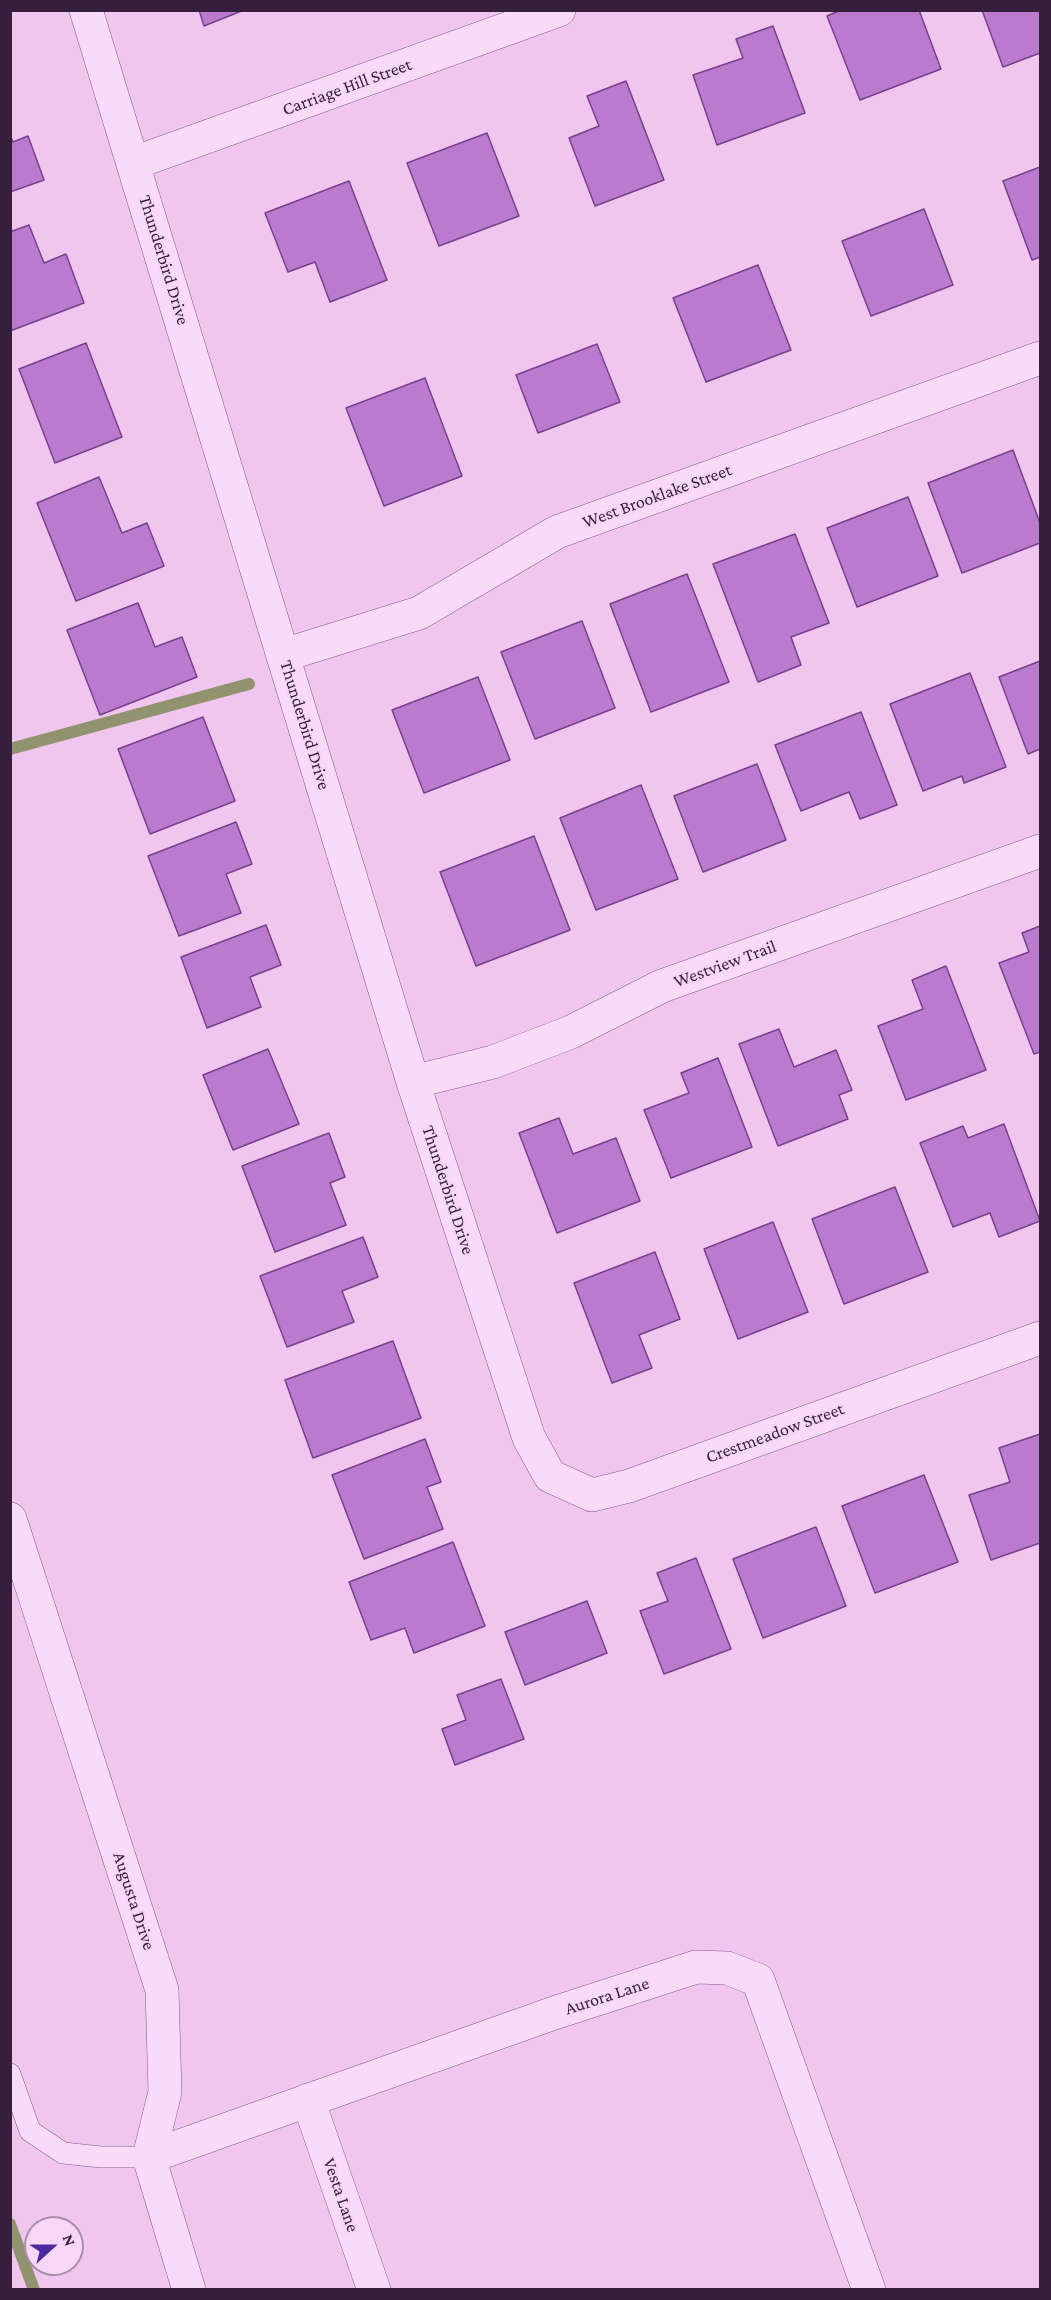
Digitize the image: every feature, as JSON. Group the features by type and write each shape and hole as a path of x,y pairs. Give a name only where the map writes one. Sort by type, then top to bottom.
{"street":[{"name":"Thunderbird Drive","path":"86,10 413,1082 529,1438"},
{"name":"Carriage Hill Street","path":"134,163 559,10"},
{"name":"West Brooklake Street","path":"284,655 419,613 557,532 1041,358"},
{"name":"Westview Trail","path":"413,1082 493,1062 571,1032 662,986 1041,850"},
{"name":"Crestmeadow Street","path":"529,1438 550,1476 592,1495 629,1486 1041,1338"},
{"name":"Augusta Drive","path":"10,1520 162,1990 165,2092 149,2157"},
{"name":"Aurora Lane","path":"149,2157 554,2013 696,1967 728,1968 758,1980 869,2289"},
{"name":"Vesta Lane","path":"308,2100 374,2289"},
{"path":"149,2157 189,2289"}],"lane":[{"path":"10,2074 30,2131 63,2153 101,2157 149,2157"}],"building":[{"path":"199,10 244,10 204,26"},
{"path":"841,10 919,10 941,69 860,100 827,16"},
{"path":"982,10 1040,10 1040,53 1003,67"},
{"path":"773,26 805,113 717,145 693,75 743,58 736,39"},
{"path":"626,81 664,180 595,206 569,138 599,126 587,96"},
{"path":"487,133 519,216 439,246 407,163"},
{"path":"10,135 13,142 28,136 44,180 10,192"},
{"path":"1040,167 1040,257 1032,260 1003,181"},
{"path":"349,181 387,280 330,302 315,262 288,272 265,213"},
{"path":"924,209 953,285 871,316 842,241"},
{"path":"29,225 44,263 66,254 84,303 10,331 10,232"},
{"path":"758,265 791,350 706,382 673,298"},
{"path":"86,343 122,437 55,463 19,369"},
{"path":"597,344 620,402 538,433 516,375"},
{"path":"425,378 462,476 384,506 346,408"},
{"path":"1013,450 1040,523 1040,543 962,573 928,483"},
{"path":"99,477 122,533 147,523 164,566 76,601 37,503"},
{"path":"908,497 938,576 857,607 827,528"},
{"path":"795,534 829,623 791,637 801,665 758,682 713,564"},
{"path":"687,574 729,682 651,712 610,604"},
{"path":"138,603 155,647 182,637 197,677 100,715 67,630"},
{"path":"582,621 615,708 535,739 501,652"},
{"path":"1040,661 1040,749 1028,754 999,677"},
{"path":"970,673 1006,767 964,783 962,776 923,791 890,704"},
{"path":"478,677 510,760 424,793 392,710"},
{"path":"861,712 897,805 860,819 849,792 801,811 775,745"},
{"path":"203,717 235,801 150,834 118,749"},
{"path":"757,764 786,840 703,872 674,796"},
{"path":"641,785 678,879 596,910 560,818"},
{"path":"236,822 252,864 226,874 241,913 179,936 148,856"},
{"path":"534,836 570,930 476,966 440,872"},
{"path":"266,925 281,965 250,977 261,1007 207,1028 181,957"},
{"path":"1040,926 1040,1052 1034,1054 999,963 1029,952 1022,933"},
{"path":"946,966 986,1070 906,1100 878,1026 923,1009 912,980"},
{"path":"779,1029 794,1067 836,1050 852,1090 839,1095 848,1119 778,1146 739,1044"},
{"path":"268,1049 299,1124 233,1150 203,1075"},
{"path":"718,1058 752,1147 671,1178 644,1110 689,1093 681,1073"},
{"path":"559,1118 573,1154 616,1138 640,1201 557,1233 519,1133"},
{"path":"1004,1124 1040,1221 999,1237 990,1213 953,1227 920,1143 963,1126 968,1138"},
{"path":"329,1133 345,1177 330,1183 346,1225 275,1252 242,1166"},
{"path":"895,1187 928,1272 844,1304 812,1219"},
{"path":"773,1222 808,1312 738,1339 704,1249"},
{"path":"363,1237 378,1277 342,1291 354,1322 287,1347 260,1276"},
{"path":"655,1252 680,1319 639,1335 652,1368 612,1383 574,1283"},
{"path":"393,1341 421,1418 313,1458 285,1380"},
{"path":"1040,1434 1040,1543 991,1560 969,1495 1010,1482 999,1448"},
{"path":"425,1439 441,1482 427,1487 443,1529 364,1559 332,1475"},
{"path":"924,1475 958,1562 875,1593 842,1506"},
{"path":"816,1527 846,1606 763,1638 733,1559"},
{"path":"453,1542 485,1626 414,1653 405,1628 371,1640 349,1582"},
{"path":"696,1558 731,1649 664,1674 640,1611 668,1601 657,1573"},
{"path":"587,1601 607,1653 525,1685 505,1632"},
{"path":"501,1679 524,1739 455,1765 442,1729 466,1720 457,1695"}],"waterway":[{"path":"10,749 249,684"},
{"path":"10,2224 34,2290"}]}
